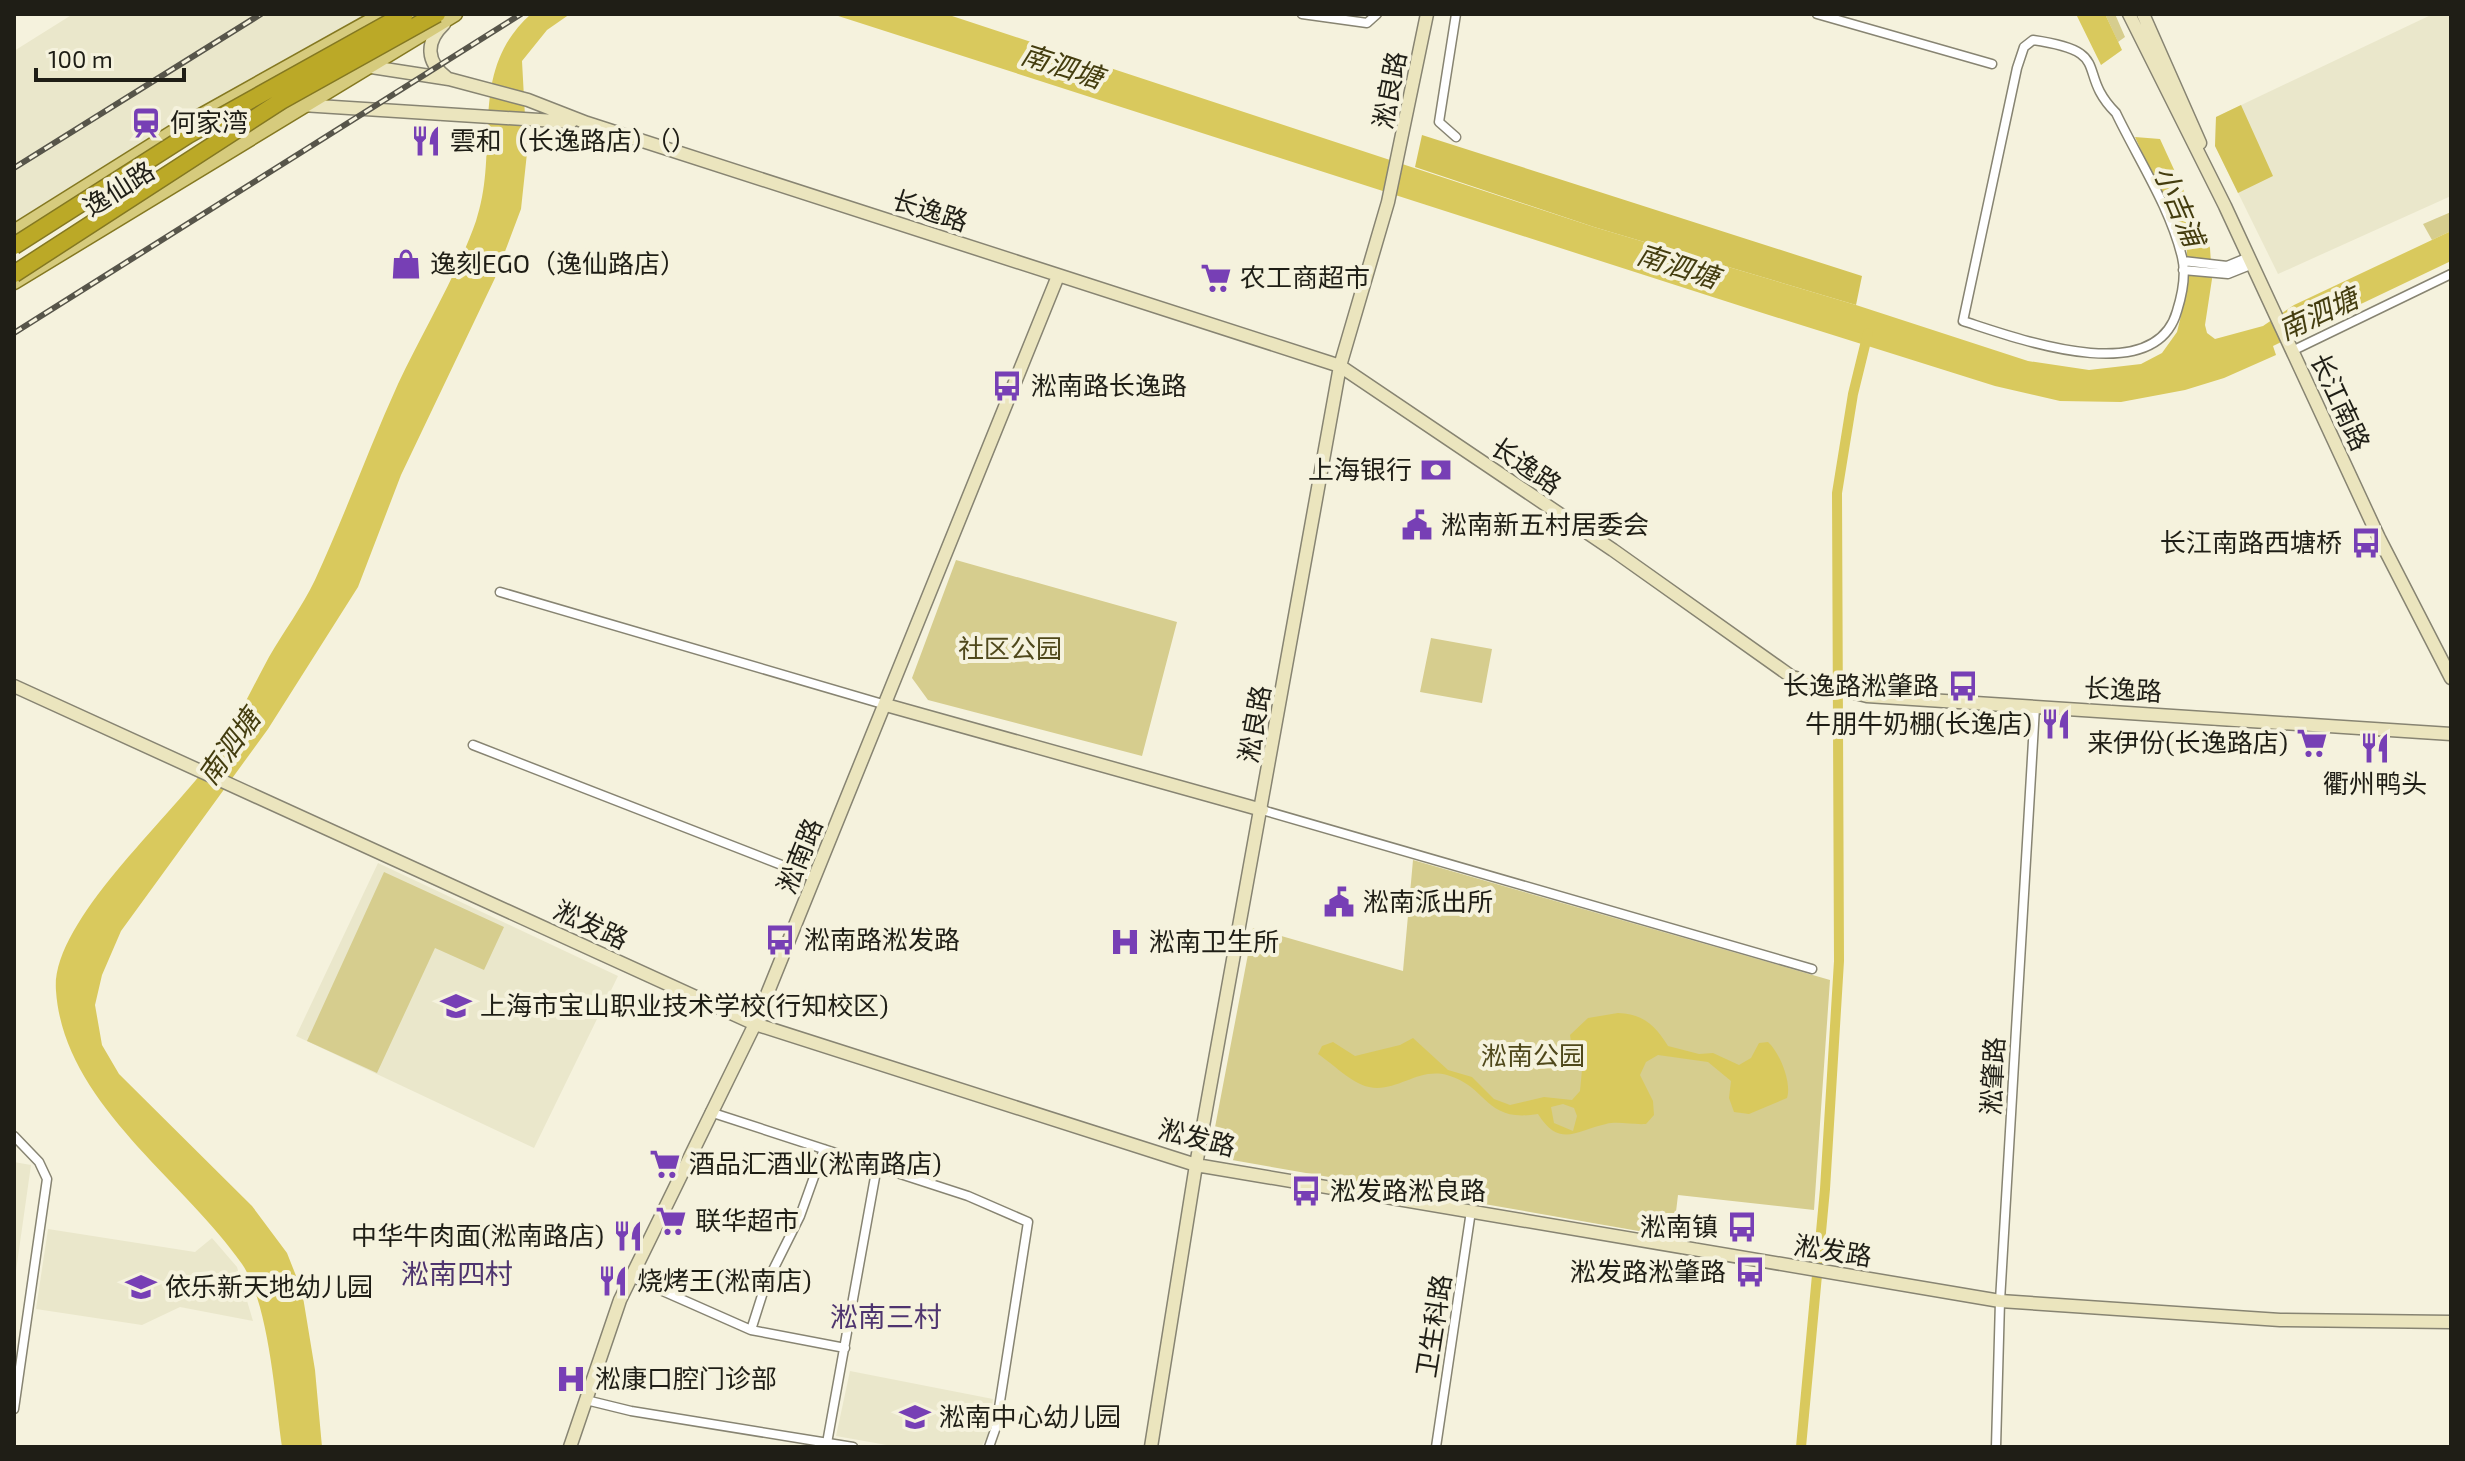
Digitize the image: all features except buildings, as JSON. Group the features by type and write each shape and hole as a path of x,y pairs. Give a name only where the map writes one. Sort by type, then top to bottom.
{"highway":[{"path":"14,246 188,135 405,14"},
{"path":"14,274 281,101 437,14"}],"main road":[{"name":"逸仙路","path":"14,232 236,96 383,14"},
{"name":"逸仙路","path":"14,282 454,14"}],"street":[{"path":"449,79 434,68 430,40 454,14"},
{"path":"1302,14 1367,23 1377,14"},
{"name":"淞良路","path":"1151,1447 1196,1165 1340,366 1388,202 1427,14"},
{"path":"1456,14 1439,122 1456,137"},
{"path":"1817,14 1992,64"},
{"name":"长江南路","path":"2129,14 2267,294 2379,538 2451,678"},
{"path":"2143,14 2190,114 2214,184"},
{"path":"2033,40 2079,50 2091,64 2105,102 2116,113 2187,267 2174,322 2160,341 2137,351 2082,352 2040,345 1963,321 2017,68 2024,47 2033,40"},
{"name":"长逸路","path":"316,51 367,67 449,79 528,100 587,123 1340,366 1613,550 1792,677 1853,692 2451,734"},
{"name":"长逸路","path":"236,96 389,112 482,114 587,123"},
{"path":"2187,267 2223,270 2251,261"},
{"path":"2290,345 2451,274"},
{"name":"淞南路","path":"570,1447 607,1331 709,1112 755,1024 1058,276"},
{"path":"500,592 1812,969"},
{"name":"淞发路","path":"14,686 755,1024 1196,1165 2000,1301 2280,1320 2451,1322"},
{"name":"淞肇路","path":"1996,1447 2000,1301 2035,707"},
{"path":"473,745 815,878"},
{"path":"709,1112 968,1196 1028,1222 996,1427 989,1447"},
{"path":"14,1136 39,1162 47,1179 14,1409"},
{"path":"751,1330 765,1286 800,1216 824,1149"},
{"path":"827,1443 877,1166"},
{"name":"卫生科路","path":"1436,1447 1471,1211"},
{"path":"631,1277 751,1330 845,1348"},
{"path":"586,1400 631,1411 853,1447"}],"shaded area":[{"name":"何家湾","path":"73,14 371,14 14,232 14,51"},
{"path":"2433,14 2451,14 2451,196 2278,274 2215,146 2216,117"},
{"path":"2241,105 2273,176 2238,193 2215,146 2216,117"},
{"path":"1422,135 1862,276 1856,305 1594,227 1415,167"},
{"name":"上海市宝山职业技术学校(行知校区)","path":"378,863 618,976 534,1148 296,1036"},
{"path":"14,1162 31,1165 14,1285"},
{"name":"依乐新天地幼儿园","path":"48,1229 195,1252 212,1238 237,1267 253,1321 180,1307 142,1325 36,1309"},
{"name":"淞南中心幼儿园","path":"850,1371 993,1399 988,1435 981,1447 898,1447 836,1436"}],"green space":[{"path":"2105,14 2115,14 2125,37 2118,42"},
{"path":"2451,212 2451,231 2432,240 2423,224"},
{"name":"社区公园","path":"956,560 1177,622 1142,756 928,700 912,678"},
{"path":"1431,638 1492,649 1482,703 1420,692"},
{"name":"淞南公园","path":"1413,860 1830,980 1814,1210 1678,1195 1673,1237 1232,1160 1216,1154 1212,1143 1253,928 1403,971"},
{"path":"384,872 504,927 484,970 435,948 377,1073 307,1041"}],"water":[{"name":"南泗塘","path":"531,14 570,14 547,30 522,61 527,153 521,209 495,278 401,475 358,587 268,729 121,931 102,975 95,1005 102,1045 119,1074 252,1206 287,1253 302,1291 315,1370 322,1447 282,1447 270,1352 251,1281 217,1232 130,1137 80,1069 64,1031 56,991 60,963 73,932 94,900 218,751 315,580 398,384 450,282 476,221 483,193 488,112 498,60 511,37"},
{"path":"832,14 946,14 1594,227 1856,305 2028,361 2089,370 2141,364 2162,353 2177,332 2185,300 2187,251 2135,137 2160,139 2210,248 2212,279 2205,325 2207,333 2215,339 2263,326 2294,305 2451,231 2451,261 2273,346 2276,355 2224,378 2185,390 2121,402 2060,401 1995,386 1750,309"},
{"path":"2076,14 2105,14 2122,50 2101,65"},
{"path":"1618,1013 1635,1016 1653,1027 1668,1046 1699,1054 1713,1053 1739,1065 1751,1058 1759,1043 1768,1042 1784,1068 1787,1098 1749,1114 1734,1112 1729,1098 1731,1081 1708,1062 1658,1055 1646,1062 1640,1075 1653,1101 1654,1115 1646,1124 1611,1123 1578,1133 1562,1134 1546,1125 1538,1114 1520,1115 1497,1109 1461,1080 1447,1075 1426,1074 1388,1087 1369,1087 1349,1078 1318,1054 1322,1046 1333,1042 1355,1056 1400,1045 1413,1038 1448,1070 1472,1077 1494,1099 1510,1105 1544,1097 1572,1100 1580,1091 1582,1070 1574,1062 1570,1035 1588,1018","holes":["1563,1104 1574,1108 1577,1116 1573,1131 1554,1123 1551,1107"]}],"waterway":[{"path":"1801,1447 1825,1189 1839,961 1837,493 1853,394 1868,333"}],"railway":[{"path":"14,168 261,14"},
{"path":"14,333 521,14"}],"place":[{"name":"何家湾","path":"146,123"},
{"name":"雲和（长逸路店）（）","path":"426,141"},
{"name":"逸刻EGO（逸仙路店）","path":"406,264"},
{"name":"农工商超市","path":"1216,278"},
{"name":"淞南路长逸路","path":"1007,386"},
{"name":"上海银行","path":"1436,470"},
{"name":"淞南新五村居委会","path":"1417,525"},
{"name":"长江南路西塘桥","path":"2366,543"},
{"name":"长逸路淞肇路","path":"1963,686"},
{"name":"牛朋牛奶棚(长逸店)","path":"2056,724"},
{"name":"来伊份(长逸路店)","path":"2312,743"},
{"name":"衢州鸭头","path":"2375,748"},
{"name":"淞南派出所","path":"1339,902"},
{"name":"淞南路淞发路","path":"780,940"},
{"name":"淞南卫生所","path":"1125,942"},
{"name":"上海市宝山职业技术学校(行知校区)","path":"456,1006"},
{"name":"酒品汇酒业(淞南路店)","path":"665,1164"},
{"name":"淞发路淞良路","path":"1306,1191"},
{"name":"联华超市","path":"671,1221"},
{"name":"淞南镇","path":"1742,1227"},
{"name":"中华牛肉面(淞南路店)","path":"628,1236"},
{"name":"淞发路淞肇路","path":"1750,1272"},
{"name":"烧烤王(淞南店)","path":"613,1281"},
{"name":"依乐新天地幼儿园","path":"141,1287"},
{"name":"淞康口腔门诊部","path":"571,1379"},
{"name":"淞南中心幼儿园","path":"915,1417"}],"district":[{"name":"淞南四村","path":"457,1274"},
{"name":"淞南三村","path":"886,1317"}],"water label":[{"name":"小吉浦","path":"2179,206"}]}
